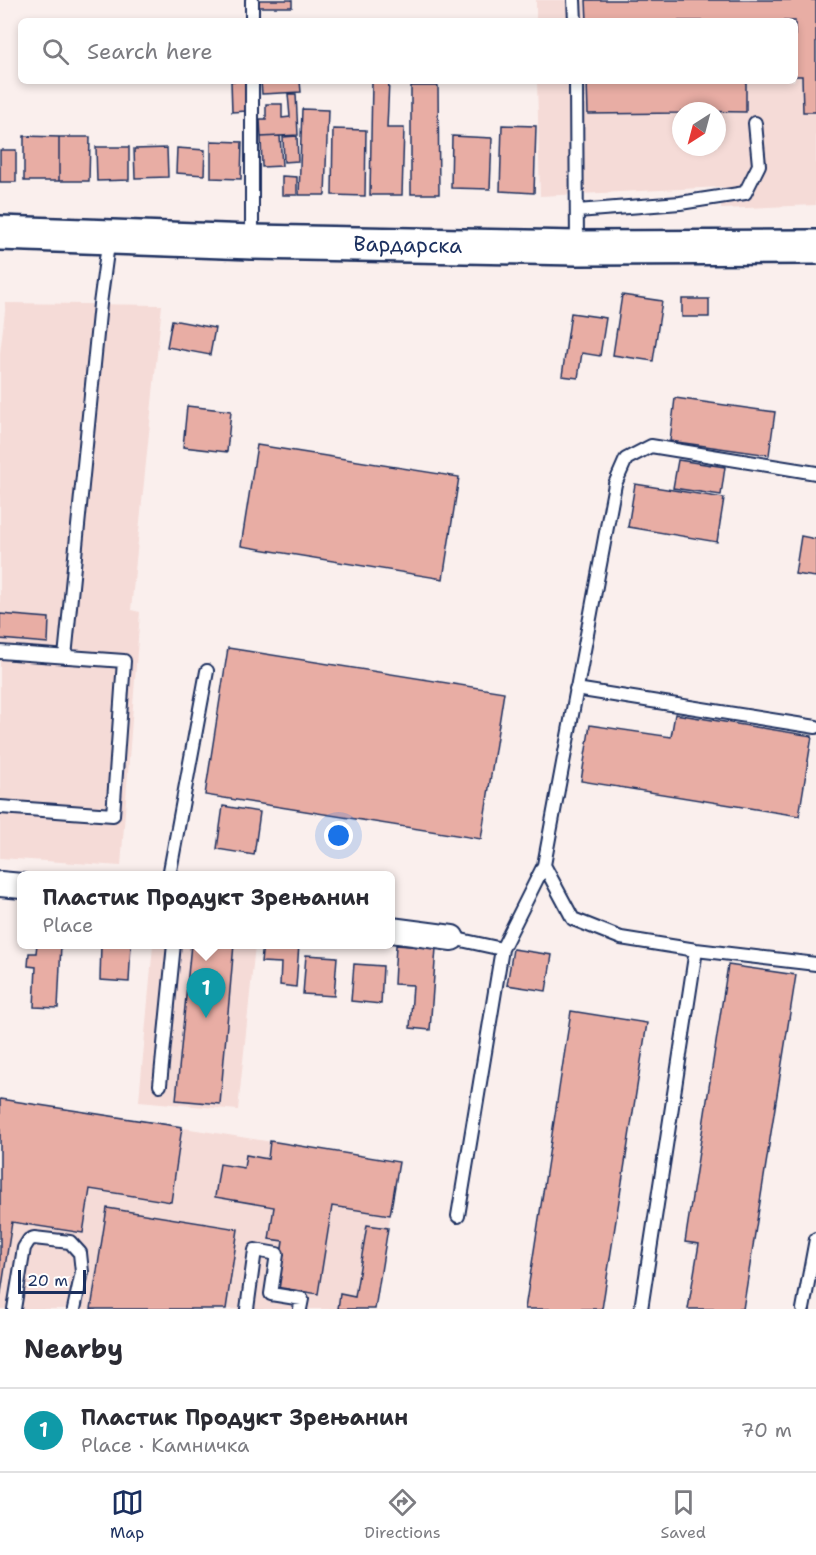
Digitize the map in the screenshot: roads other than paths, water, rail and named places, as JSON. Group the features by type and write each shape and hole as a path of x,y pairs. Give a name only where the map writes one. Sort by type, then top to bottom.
{"street":[{"name":"Вардарска","path":"0,233 252,242 577,248 816,247"},
{"path":"0,884 17,886"},
{"path":"395,931 452,938"}],"lane":[{"path":"252,0 252,18"},
{"path":"574,0 575,18"},
{"path":"252,84 252,242"},
{"path":"576,84 577,248"},
{"path":"578,211 680,202 745,193 759,165 755,123"},
{"path":"65,657 100,304 109,236"},
{"path":"458,1216 502,949 544,865 615,484 626,459 651,446 816,473"},
{"path":"0,652 124,661 113,815 0,807"},
{"path":"171,871 207,671"},
{"path":"576,689 816,727"},
{"path":"544,865 573,919 621,938 696,951 816,964"},
{"path":"452,938 502,949"},
{"path":"160,1085 174,949"},
{"path":"641,1309 696,951"},
{"path":"14,1309 24,1248 29,1240 34,1238 70,1242 80,1253 81,1272 74,1309"},
{"path":"802,1309 816,1239"},
{"path":"247,1309 255,1250 277,1254 271,1294 302,1299 300,1309"}],"place":[{"name":"Пластик Продукт Зрењанин","path":"206,1018"}]}
